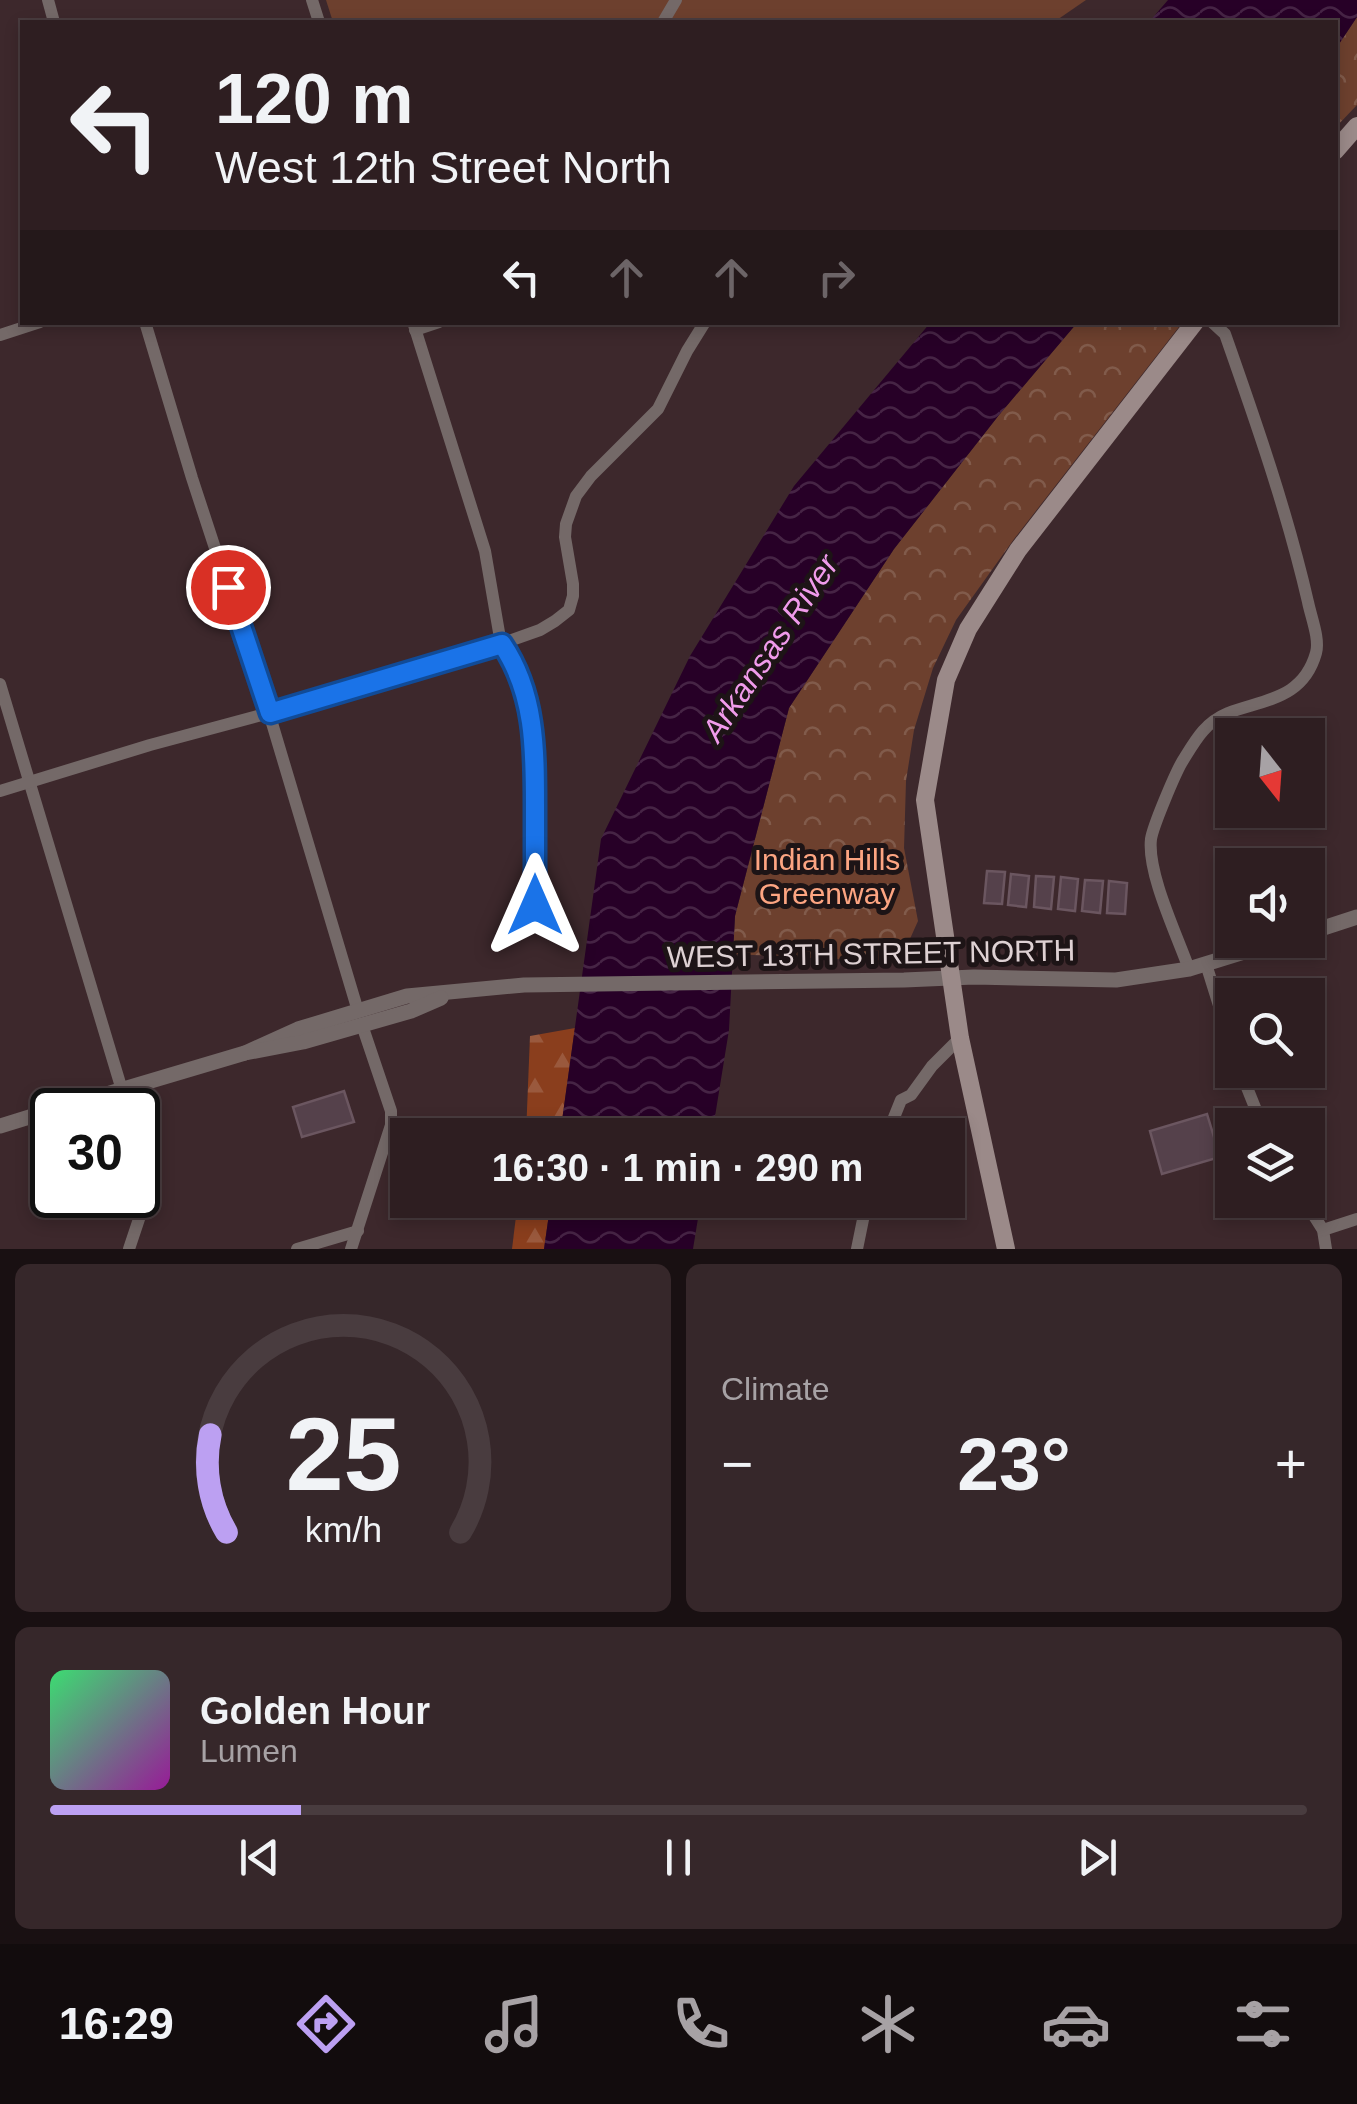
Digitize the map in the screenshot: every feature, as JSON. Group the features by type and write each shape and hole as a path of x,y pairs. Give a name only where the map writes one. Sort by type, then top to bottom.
{"main road":[{"path":"1338,148 1357,126"},
{"path":"1006,1249 960,1038 925,800 946,680 968,628 1018,550 1193,325"}],"street":[{"path":"0,335 31,325"},
{"path":"146,325 391,1111 391,1125 351,1249"},
{"path":"0,790 540,630 569,610 573,596 566,524 576,496 658,409 703,325"},
{"path":"1188,969 1154,872 1151,838 1177,770 1204,727 1226,714 1292,690 1308,674 1318,648 1300,568 1261,436 1226,334 1216,325"},
{"path":"414,326 485,551 502,644 530,710 535,754 535,905"},
{"path":"0,684 120,1088"},
{"path":"1325,927 1357,918"},
{"name":"WEST 13TH STREET NORTH","path":"128,1088 245,1053 303,1042 360,1018 411,1011 454,993 524,985 951,977 1116,980 1188,969 1226,958"},
{"path":"1206,964 1215,993"},
{"path":"894,1118 901,1100 911,1095 960,1038"},
{"name":"WEST 13TH STREET NORTH","path":"0,1126 30,1117"},
{"path":"129,1249 139,1218"},
{"path":"857,1249 863,1218"},
{"path":"1315,1218 1326,1249"},
{"path":"1322,1230 1357,1219"},
{"path":"297,1249 358,1231"}],"green space":[{"path":"326,0 1086,0 1057,20 332,20"},
{"path":"1357,17 1357,105 1338,125 1338,46"},
{"name":"Indian Hills Greenway","path":"1075,325 1180,325 1014,539 956,620 933,668 914,730 906,781 904,848 918,921 909,941 891,957 875,961 733,954 735,916 789,708 894,549"},
{"path":"575,1028 562,1118 527,1118 530,1036"},
{"path":"516,1218 548,1218 544,1249 512,1249"}],"water":[{"path":"1168,0 1357,0 1357,17 1338,46 1338,20 1151,20"},
{"name":"Arkansas River","path":"928,325 1075,325 894,549 789,708 735,916 729,1030 715,1118 562,1118 601,839 690,656 794,486"},
{"path":"548,1218 698,1218 693,1249 544,1249"}],"building":[{"path":"987,871 1005,872 1002,904 984,903"},
{"path":"1011,874 1029,876 1026,907 1008,905"},
{"path":"1036,876 1054,877 1051,909 1034,907"},
{"path":"1061,877 1078,879 1075,911 1058,909"},
{"path":"1085,880 1103,881 1100,913 1082,911"},
{"path":"1109,881 1127,883 1125,914 1107,913"},
{"path":"344,1091 354,1122 302,1137 293,1107"},
{"path":"1207,1114 1215,1140 1215,1158 1162,1174 1150,1131"}],"route":[{"path":"228,587 270,713 502,644 519,675 530,710 535,754 535,905"}]}
